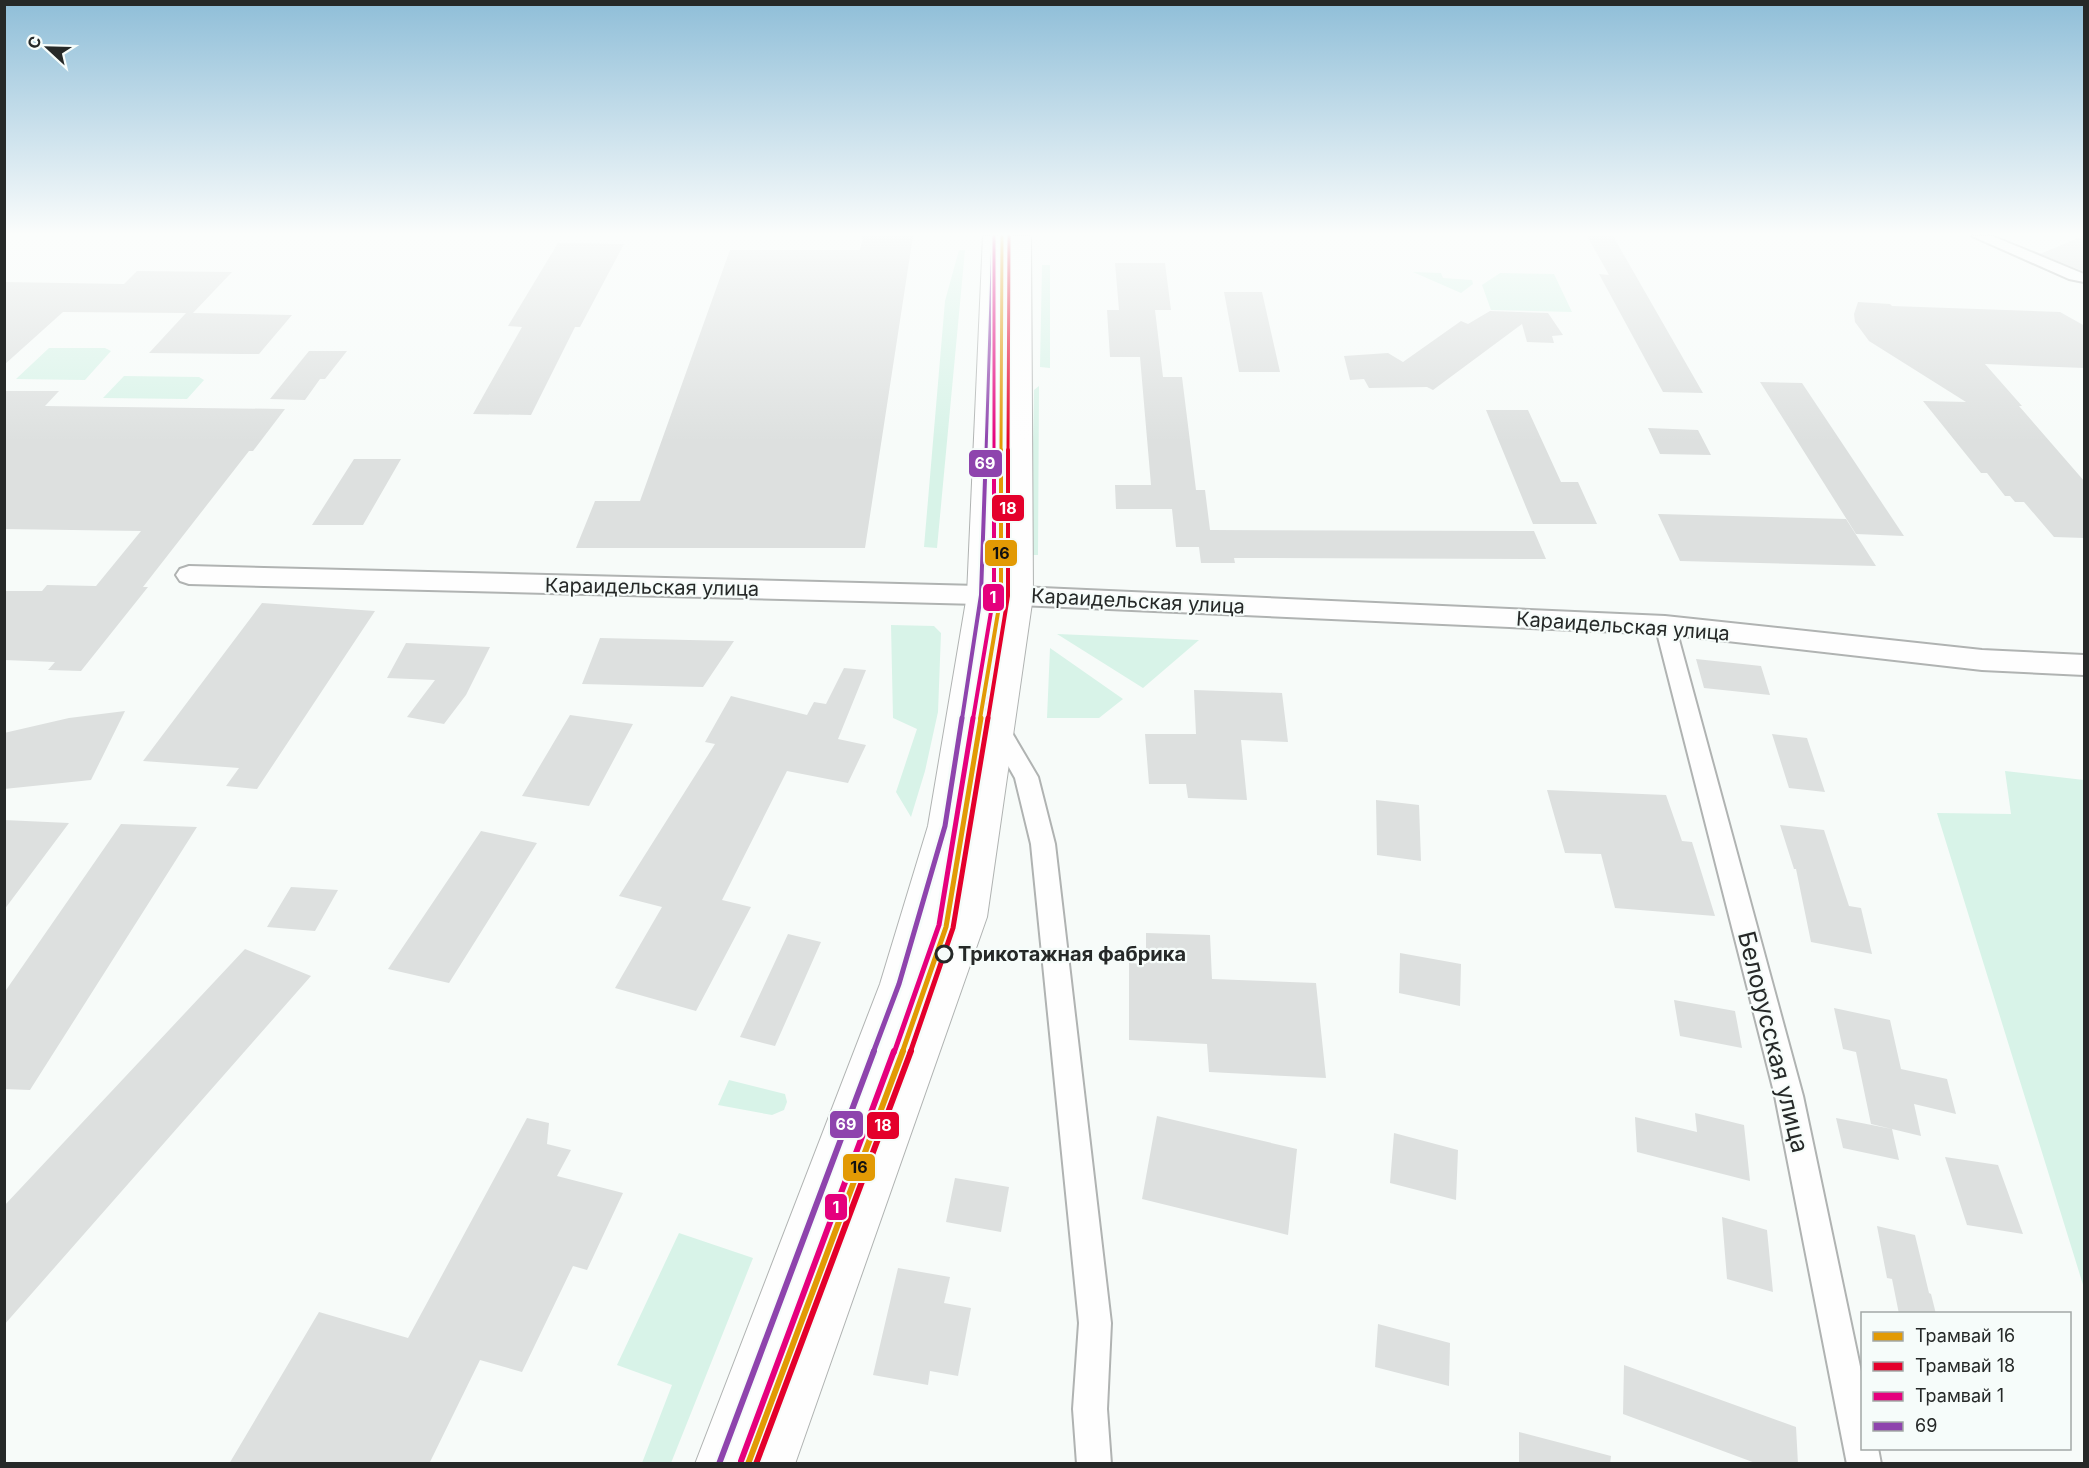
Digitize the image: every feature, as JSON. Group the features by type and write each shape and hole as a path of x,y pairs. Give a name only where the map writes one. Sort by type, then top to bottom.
{"main road":[{"path":"718,1464 899,984 945,825 981,595 992,305"},
{"path":"771,1464 969,917 1019,596 1021,305"}],"street":[{"name":"Караидельская улица","path":"189,575 1019,596 1665,625 1982,660 2085,665"},
{"name":"Белорусская улица","path":"1665,625 1789,1096 1861,1449"},
{"path":"961,720 997,727 1026,777 1043,844 1095,1323 1090,1409 1094,1464"}],"green space":[{"path":"945,305 960,305 937,548 924,547"},
{"path":"1041,305 1050,305 1050,368 1040,367"},
{"path":"1489,305 1568,305 1572,312 1491,310"},
{"path":"49,348 105,348 111,351 85,380 16,379"},
{"path":"124,376 199,377 204,380 187,399 103,398"},
{"path":"1039,386 1038,555 1031,555 1034,390"},
{"path":"891,625 934,626 941,633 938,712 925,771 911,817 896,792 917,729 893,718"},
{"path":"1057,634 1199,640 1143,688"},
{"path":"1050,648 1123,699 1099,718 1047,718"},
{"path":"2005,771 2084,780 2084,1288 1937,813 2011,814"},
{"path":"729,1080 785,1094 787,1102 784,1110 772,1115 718,1105"},
{"path":"679,1233 753,1258 671,1463 642,1463 672,1385 617,1365"}],"building":[{"path":"4,305 201,305 193,313 292,315 259,354 149,353 186,313 63,312 4,365"},
{"path":"521,305 592,305 580,327 575,327 531,415 473,414 522,327 508,326"},
{"path":"710,305 902,305 865,548 576,548 595,501 640,501"},
{"path":"1119,305 1170,305 1171,310 1155,310 1163,377 1182,377 1196,490 1205,490 1210,530 1534,531 1546,559 1234,558 1235,563 1201,563 1199,547 1176,547 1172,509 1116,509 1115,485 1151,485 1140,357 1110,357 1107,310 1119,310"},
{"path":"1226,305 1265,305 1280,372 1239,372"},
{"path":"1616,305 1652,305 1703,393 1663,392"},
{"path":"1857,305 2060,312 2085,326 2085,368 1985,364 2085,482 2085,538 2054,537 2024,502 2015,502 2010,496 2005,496 1987,473 1981,473 1923,401 1966,402 1869,341 1855,322 1854,314"},
{"path":"1490,311 1548,313 1563,335 1552,336 1554,343 1527,342 1522,324 1433,390 1427,387 1369,388 1364,379 1350,380 1344,356 1388,353 1403,362 1461,321 1468,324"},
{"path":"309,351 347,351 325,379 320,379 305,400 270,399"},
{"path":"1760,382 1802,383 1904,536 1856,534"},
{"path":"4,391 59,391 45,406 285,409 253,451 249,451 143,587 148,587 81,671 48,670 55,662 4,660 4,591 42,591 47,585 96,586 141,531 4,529"},
{"path":"1486,410 1528,410 1561,482 1578,482 1597,524 1533,524"},
{"path":"1648,428 1698,430 1711,455 1660,454"},
{"path":"354,459 401,459 363,525 312,525"},
{"path":"1658,514 1846,519 1876,566 1680,561"},
{"path":"262,603 375,611 257,789 226,786 239,768 143,761"},
{"path":"600,638 734,641 703,687 582,684"},
{"path":"406,643 490,647 466,695 444,724 407,717 435,680 387,678"},
{"path":"1696,659 1761,666 1770,695 1704,688"},
{"path":"844,668 866,670 838,739 866,745 848,783 787,771 722,900 751,907 696,1011 615,988 662,907 619,896 715,744 705,742 731,696 807,715 814,702 826,704"},
{"path":"1194,690 1282,693 1288,742 1241,740 1247,800 1188,798 1186,784 1149,784 1145,734 1196,734"},
{"path":"125,711 91,780 4,789 4,733 69,718"},
{"path":"570,715 633,724 589,806 522,796"},
{"path":"1772,734 1807,738 1825,792 1789,788"},
{"path":"1547,790 1666,795 1682,841 1692,842 1715,916 1615,908 1601,854 1565,853"},
{"path":"1376,800 1419,805 1421,861 1377,855"},
{"path":"4,820 69,823 4,910"},
{"path":"121,824 197,827 30,1090 4,1089 4,993"},
{"path":"1780,825 1824,830 1849,906 1861,908 1872,954 1811,942 1796,869 1794,869"},
{"path":"481,831 537,843 449,983 388,969"},
{"path":"291,887 338,890 315,931 267,927"},
{"path":"1146,933 1210,935 1212,979 1316,983 1326,1078 1209,1072 1207,1044 1129,1040 1129,963 1146,964"},
{"path":"788,934 821,942 775,1046 740,1037"},
{"path":"245,949 311,976 4,1325 4,1206"},
{"path":"1400,953 1461,964 1460,1006 1399,993"},
{"path":"1674,1000 1735,1011 1742,1048 1680,1036"},
{"path":"1834,1008 1890,1020 1901,1069 1947,1079 1956,1114 1914,1104 1921,1136 1871,1124 1856,1052 1843,1049"},
{"path":"1695,1113 1744,1125 1750,1181 1637,1152 1635,1117 1697,1132"},
{"path":"1157,1116 1297,1149 1288,1235 1142,1199"},
{"path":"527,1118 549,1123 547,1144 571,1150 557,1176 623,1193 587,1270 573,1266 522,1372 480,1360 429,1464 229,1464 319,1312 408,1338"},
{"path":"1836,1118 1892,1129 1899,1160 1843,1148"},
{"path":"1394,1133 1458,1150 1456,1200 1390,1183"},
{"path":"1945,1157 1998,1165 2023,1234 1967,1225"},
{"path":"955,1178 1009,1187 1001,1232 946,1222"},
{"path":"1722,1217 1767,1230 1773,1292 1727,1279"},
{"path":"1877,1226 1915,1235 1936,1312 1899,1312 1892,1279 1887,1278"},
{"path":"898,1268 950,1277 944,1303 971,1308 958,1376 930,1371 928,1385 873,1375"},
{"path":"1378,1324 1450,1343 1449,1386 1375,1367"},
{"path":"1624,1365 1796,1427 1798,1464 1758,1464 1623,1414"},
{"path":"1519,1432 1611,1456 1610,1464 1519,1464"}],"tram line":[{"name":"1","path":"741,1461 899,1039 939,925 994,594 994,305"},
{"name":"16","path":"748,1464 906,1042 946,927 1001,595 1002,305"},
{"name":"18","path":"756,1464 913,1045 953,928 1008,596 1009,305"}],"transit line":[{"name":"69","path":"719,1464 899,984 945,826 981,595 991,305"}],"place":[{"name":"Трикотажная фабрика","path":"944,954"}]}
